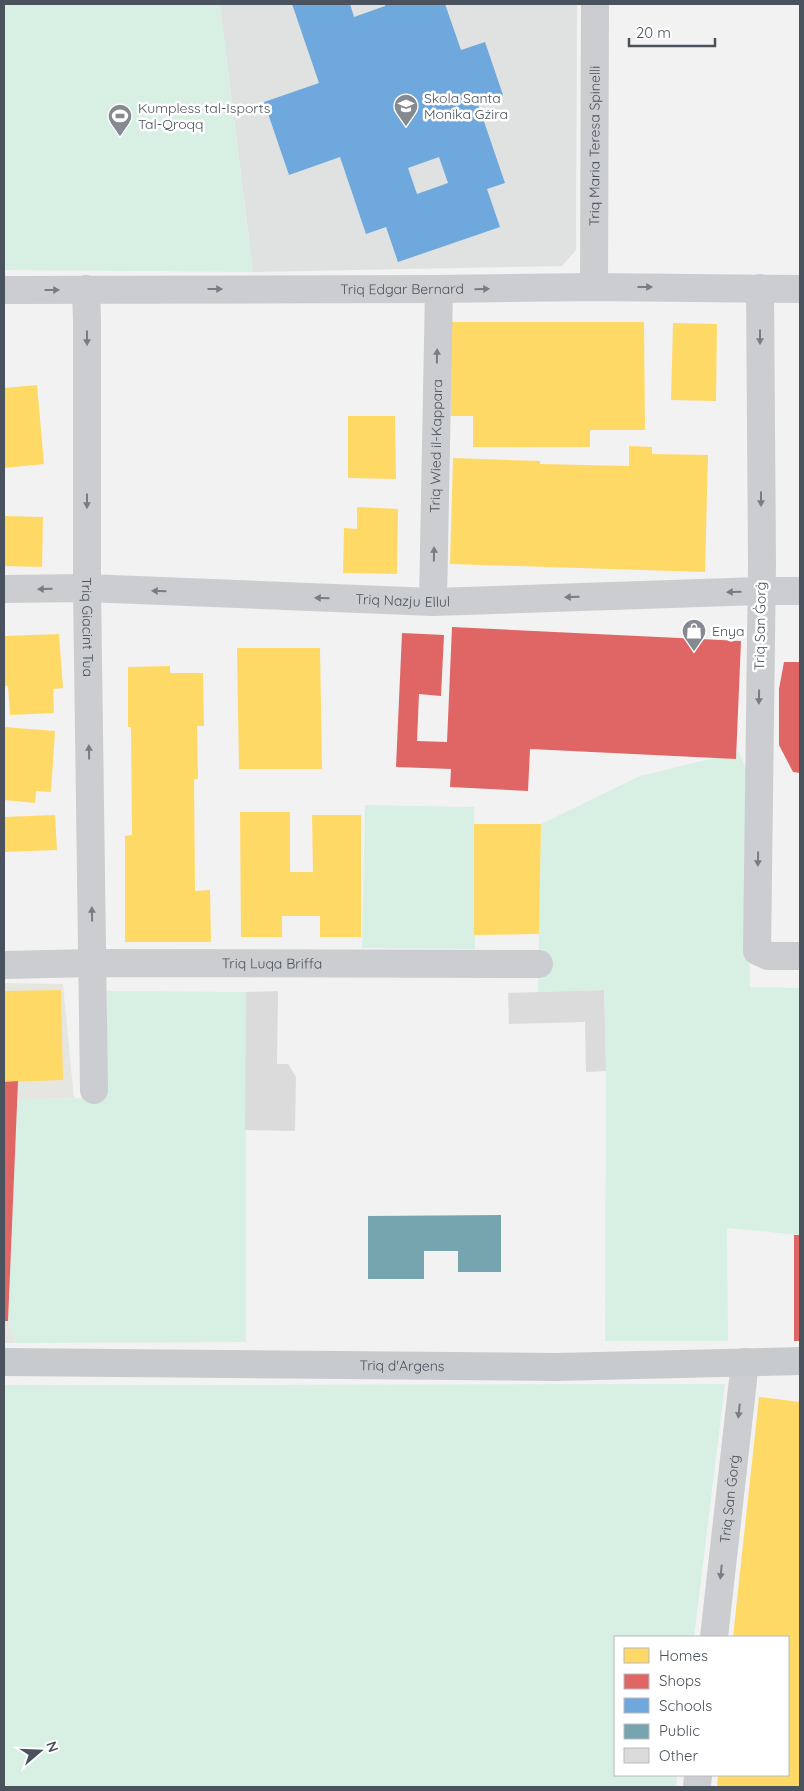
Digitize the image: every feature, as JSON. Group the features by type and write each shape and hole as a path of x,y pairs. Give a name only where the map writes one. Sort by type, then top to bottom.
{"main road":[{"name":"Triq d'Argens","path":"4,1362 546,1367 800,1361"}],"street":[{"name":"Triq Maria Teresa Spinelli","path":"594,287 595,4"},
{"name":"Triq Edgar Bernard","path":"4,290 594,287 800,289"},
{"name":"Triq San Ġorġ","path":"760,288 762,553 760,591 757,951 768,956 800,956"},
{"name":"Triq Wied il-Kappara","path":"433,602 439,289"},
{"name":"Triq Giacint Tua","path":"86,290 87,588 94,1090"},
{"name":"Triq Nazju Ellul","path":"4,589 87,588 433,602 800,591"},
{"name":"Triq Luqa Briffa","path":"4,965 92,963 539,964"},
{"name":"Triq San Ġorġ","path":"714,1636 745,1362"}],"shaded area":[{"name":"Skola Santa Monika Gżira","path":"220,4 577,4 576,250 562,266 253,272"},
{"path":"4,983 63,984 74,1098 17,1100 8,1321 16,1343 4,1343"}],"green space":[{"name":"Kumpless tal-Isports Tal-Qroqq","path":"4,4 220,4 253,272 4,270"},
{"path":"739,752 748,774 750,987 800,988 800,1235 727,1228 728,1341 605,1341 606,1071 604,990 538,992 541,824 640,776"},
{"path":"365,805 474,807 475,949 362,948"},
{"path":"107,991 246,992 246,1342 16,1343 8,1321 17,1099 106,1098"},
{"path":"725,1384 694,1636 614,1636 614,1776 677,1776 676,1787 4,1787 4,1385"}],"building: Homes":[{"path":"450,322 644,322 645,430 590,430 590,447 473,447 473,416 451,416"},
{"path":"673,323 717,324 716,401 671,400"},
{"path":"37,385 44,464 4,468 4,388"},
{"path":"348,416 395,416 396,479 348,478"},
{"path":"629,446 652,447 652,454 708,455 705,572 450,564 453,458 540,461 540,464 629,466"},
{"path":"357,507 398,509 397,574 343,573 344,528 357,529"},
{"path":"4,516 43,517 42,567 4,566"},
{"path":"59,634 63,688 53,689 54,713 10,715 8,686 4,686 4,636"},
{"path":"237,648 320,648 322,769 239,769"},
{"path":"170,666 170,673 203,673 204,726 197,726 198,779 194,779 195,891 210,890 211,942 125,942 125,836 132,835 131,727 128,727 128,667"},
{"path":"4,727 55,731 51,792 36,791 35,803 4,800"},
{"path":"240,812 290,812 290,872 313,872 312,815 361,815 361,937 320,937 320,916 282,916 282,937 241,937"},
{"path":"55,815 57,850 4,852 4,817"},
{"path":"474,824 541,824 539,934 474,935"},
{"path":"61,990 63,1080 4,1082 4,991"},
{"path":"759,1397 800,1402 800,1787 717,1787 718,1776 789,1776 789,1636 733,1636"}],"building: Shops":[{"path":"452,627 741,641 736,759 530,749 528,791 450,787 451,769 396,767 402,633 444,635 441,696 419,694 417,741 447,742"},
{"path":"784,662 800,662 800,773 793,772 779,745 779,689"},
{"path":"18,1081 8,1321 4,1321 4,1082"},
{"path":"794,1235 800,1235 800,1341 794,1341"}],"building: Schools":[{"path":"292,4 350,4 354,17 385,6 385,4 445,4 461,50 485,42 503,95 478,104 505,183 487,189 500,227 398,262 386,227 366,234 340,157 289,175 264,102 319,83","holes":["439,157 448,183 417,194 408,168"]}],"building: Public":[{"path":"501,1215 501,1272 458,1272 458,1251 424,1251 424,1279 368,1279 368,1216"}],"building: Other":[{"path":"604,990 606,1071 586,1072 585,1022 509,1024 508,993"},
{"path":"278,991 277,1064 288,1064 296,1077 295,1131 245,1130 246,992"}],"place":[{"name":"Skola Santa Monika Gżira","path":"406,127"},
{"name":"Kumpless tal-Isports Tal-Qroqq","path":"120,137"},
{"name":"Enya","path":"694,652"}]}
